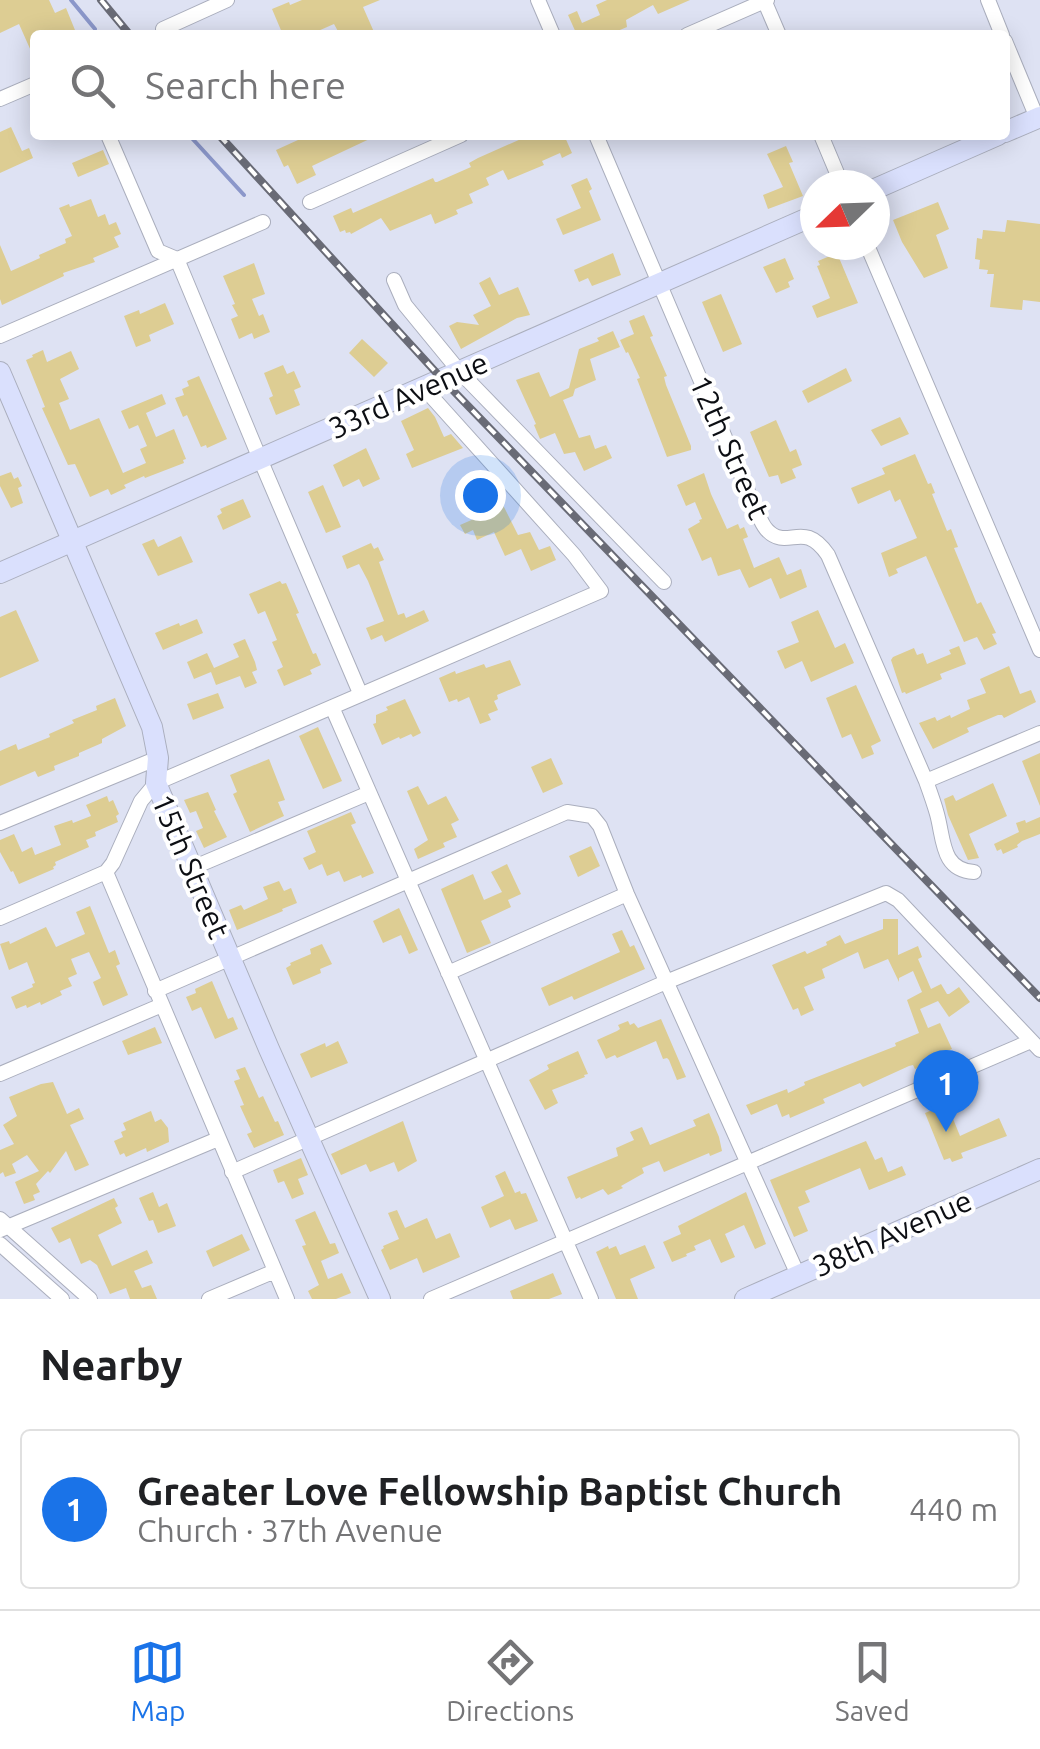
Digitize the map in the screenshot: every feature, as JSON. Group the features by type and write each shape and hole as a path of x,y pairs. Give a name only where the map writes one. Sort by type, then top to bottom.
{"street":[{"path":"163,28 226,0"},
{"path":"538,0 552,30"},
{"path":"698,30 765,0 776,30"},
{"path":"988,0 1001,30"},
{"path":"1010,52 1039,117 1010,130"},
{"path":"0,99 30,86"},
{"path":"110,140 158,251 178,259 360,693"},
{"path":"310,202 450,140"},
{"name":"12th Street","path":"598,140 758,515 768,531 778,537 808,536 819,542 828,555 926,781 947,854 953,866 974,872"},
{"path":"822,140 835,170"},
{"path":"890,182 987,140"},
{"path":"0,336 263,222"},
{"name":"33rd Avenue","path":"0,573 800,222"},
{"path":"873,260 1040,650"},
{"path":"394,280 405,304 460,372 664,582"},
{"name":"15th Street","path":"0,372 152,728 158,758 156,783 380,1299"},
{"path":"2,912 106,872 140,801 156,783 601,590 424,388"},
{"path":"332,707 591,1299"},
{"path":"926,781 1040,733"},
{"path":"0,822 158,758"},
{"path":"192,868 369,792"},
{"path":"0,1074 158,998 230,958 567,812 592,816 600,826 798,1275"},
{"path":"106,872 287,1299"},
{"path":"448,972 627,894"},
{"path":"232,1172 666,982 880,894 890,894 898,900 1036,1045 749,1162 431,1299"},
{"path":"90,1299 3,1226 218,1139"},
{"name":"38th Avenue","path":"745,1299 1040,1169"},
{"path":"0,1244 62,1299"},
{"path":"209,1299 274,1271"}],"building":[{"path":"0,0 49,0 55,13 66,8 75,30 30,30 30,49 19,24 0,33"},
{"path":"302,0 380,0 363,7 373,30 337,30 334,24 320,30 281,30 272,9 289,2 290,5"},
{"path":"607,0 690,0 658,14 653,5 626,20 627,27 620,30 575,30 568,15 577,11 582,23 600,15 596,5"},
{"path":"11,127 22,151 29,148 33,158 0,173 0,132"},
{"path":"298,140 367,140 312,166 316,175 297,184 276,150"},
{"path":"519,140 566,140 572,153 562,158 560,153 542,161 544,165 508,180 503,170 486,178 489,185 469,194 473,203 435,224 431,214 390,231 381,218 351,234 340,232 333,216 351,208 353,213 433,178 437,182 471,167 469,163"},
{"path":"786,146 800,189 800,197 768,209 763,195 783,187 767,154"},
{"path":"103,150 109,164 78,177 72,163"},
{"path":"587,178 601,220 563,235 556,219 581,208 571,185"},
{"path":"91,199 98,217 105,214 109,225 116,222 121,234 114,237 119,247 2,305 0,245 11,271 40,258 39,255 66,243 65,239 72,236 59,208"},
{"path":"938,202 949,229 936,235 948,268 924,278 893,220"},
{"path":"1007,220 1040,224 1040,302 1023,300 1022,310 990,307 994,274 979,269 980,260 975,259 977,238 982,239 983,230 1005,232"},
{"path":"613,253 621,275 592,286 588,278 579,282 574,270"},
{"path":"785,258 794,279 788,282 790,287 776,293 763,267"},
{"path":"840,260 858,303 817,318 812,306 830,298 818,261"},
{"path":"254,263 265,294 252,299 270,332 254,339 252,333 239,339 231,319 238,316 232,305 235,304 223,276"},
{"path":"490,277 499,295 518,287 530,315 517,318 461,349 449,326 457,322 479,325 473,315 491,306 479,283"},
{"path":"721,294 742,344 723,352 702,302"},
{"path":"165,303 174,324 149,335 151,341 136,347 124,316"},
{"path":"644,315 691,446 691,450 667,457 637,379 640,378 620,340 634,334 629,321"},
{"path":"613,331 620,347 590,359 596,380 575,389 573,396 563,400 579,438 590,435 595,449 606,445 612,458 584,471 575,452 564,454 555,433 540,439 516,380 539,372 550,397 569,388 579,349"},
{"path":"362,339 388,363 374,377 349,353"},
{"path":"43,350 47,362 71,351 79,369 60,379 69,399 59,403 70,430 99,418 123,473 146,463 140,449 147,446 138,425 129,429 121,411 162,394 166,404 146,413 156,437 174,429 186,459 184,463 144,476 111,495 108,489 90,497 75,464 68,465 26,360"},
{"path":"283,365 287,374 294,371 301,387 294,390 300,405 276,415 264,373"},
{"path":"846,368 852,381 808,403 802,391"},
{"path":"199,376 227,439 207,448 201,447 175,398 184,395 182,389 189,386 187,381"},
{"path":"428,408 444,437 451,434 463,448 412,468 406,454 414,450 401,421"},
{"path":"900,417 909,434 881,446 871,430"},
{"path":"776,420 790,452 796,449 802,465 792,469 796,478 781,484 778,475 769,477 750,432"},
{"path":"366,448 380,479 363,487 359,479 343,487 333,465"},
{"path":"915,454 928,484 931,483 947,531 951,529 958,547 954,548 977,604 981,602 996,633 992,634 997,644 984,650 977,637 964,642 926,556 896,569 898,573 889,577 881,553 917,538 900,499 895,502 890,490 858,504 851,488 885,474 882,468"},
{"path":"11,472 22,486 18,488 23,503 11,508 0,486 0,476"},
{"path":"704,473 727,529 738,524 740,529 744,527 748,537 743,539 754,568 779,557 787,575 801,569 807,587 780,599 771,578 749,588 740,569 718,576 711,557 702,561 688,529 702,519 695,502 686,506 677,485"},
{"path":"491,483 496,485 518,535 530,532 539,550 550,546 556,560 531,571 521,549 505,556 494,532 477,540 473,530 465,534 460,525 476,518 471,505 476,498 473,490"},
{"path":"323,485 341,527 326,533 308,492"},
{"path":"243,499 251,517 223,530 217,516 222,513 220,509"},
{"path":"181,536 193,562 158,576 142,544 154,539 158,547"},
{"path":"371,543 374,549 378,547 384,560 379,562 398,615 404,613 406,618 424,610 429,621 385,642 382,635 371,640 366,628 384,621 368,581 359,564 347,569 342,556"},
{"path":"280,581 286,583 313,654 316,653 321,665 310,670 312,674 284,686 277,670 283,667 272,642 277,640 265,611 258,614 249,594"},
{"path":"16,610 39,661 0,678 0,617"},
{"path":"818,610 835,648 845,643 854,663 811,682 802,661 785,669 777,651 799,642 791,622"},
{"path":"197,619 203,633 163,650 155,633"},
{"path":"245,639 255,662 257,670 252,672 257,683 245,688 240,676 216,685 211,672 194,679 187,662 207,653 214,668 239,657 233,644"},
{"path":"959,646 966,664 940,674 942,679 902,693 893,657 914,648 917,655 923,653 927,664 951,654 949,650"},
{"path":"510,660 521,685 497,695 494,701 498,710 488,714 491,720 480,724 469,697 449,702 439,678"},
{"path":"1009,666 1020,694 1031,690 1036,702 1004,718 998,715 967,728 969,732 933,749 919,723 935,717 937,721 950,715 951,718 970,709 967,700 986,693 980,679"},
{"path":"856,685 881,741 871,746 874,754 862,759 851,734 842,738 826,698"},
{"path":"218,693 224,708 193,720 187,704"},
{"path":"115,698 126,726 79,756 54,766 55,770 38,777 35,771 0,786 0,751 16,744 18,750 50,737 49,734 74,723 72,720"},
{"path":"405,699 421,733 382,745 373,724 376,715"},
{"path":"318,727 342,781 323,789 299,736"},
{"path":"1040,753 1040,806 1022,761"},
{"path":"551,758 563,784 543,793 531,767"},
{"path":"269,759 285,800 278,802 284,816 250,832 233,794 237,792 230,775"},
{"path":"993,783 1007,816 969,834 979,858 968,860 944,799 953,795 956,801"},
{"path":"418,786 428,805 446,796 459,820 451,824 457,837 418,859 414,849 428,840 407,791"},
{"path":"208,792 227,837 204,848 196,831 203,828 196,811 190,813 184,800"},
{"path":"107,796 119,814 118,822 95,832 96,836 86,840 89,847 55,862 54,869 19,884 0,852 0,840 14,834 22,852 32,847 35,855 61,845 54,826 91,816 86,805"},
{"path":"351,812 356,823 351,825 374,873 344,882 339,871 327,876 322,864 309,870 303,858 316,852 307,831"},
{"path":"1040,817 1040,834 1003,854 1001,849 997,851 994,844 1019,832 1016,823"},
{"path":"591,846 600,866 578,877 569,856"},
{"path":"507,864 521,894 508,900 511,907 481,921 491,943 467,953 441,889 473,874 484,900 502,892 491,872"},
{"path":"279,881 284,891 291,888 297,903 237,930 229,910 241,905 244,910 268,899 263,887"},
{"path":"90,906 109,953 115,950 120,964 116,966 128,995 103,1006 93,982 101,978 89,952 71,959 77,974 68,978 72,986 60,991 62,995 41,1005 40,1002 16,1009 11,997 35,983 27,962 9,970 0,944 10,944 46,927 56,947 85,934 76,912"},
{"path":"399,908 418,950 409,954 401,935 383,943 373,921"},
{"path":"883,919 898,919 898,955 918,946 922,957 918,959 931,989 941,984 949,994 959,987 970,1002 949,1017 938,1001 920,1009 928,1028 940,1023 952,1049 947,1051 949,1055 915,1069 909,1066 863,1087 860,1083 790,1118 789,1114 782,1117 777,1104 751,1115 746,1105 787,1089 788,1093 805,1085 804,1082 919,1033 907,1000 922,992 913,971 899,978 899,982 888,959 864,969 858,952 822,969 825,978 804,987 814,1010 801,1016 798,1008 793,1010 772,965 805,951 807,954 840,935 845,944 883,929"},
{"path":"622,930 645,969 574,1000 572,996 549,1006 541,988 620,952 612,934"},
{"path":"322,944 332,964 293,985 286,968"},
{"path":"212,981 228,1019 233,1017 238,1029 215,1039 201,1007 192,1011 186,997"},
{"path":"661,1019 686,1077 677,1080 656,1041 606,1059 597,1040 628,1021 638,1028"},
{"path":"155,1027 162,1043 128,1055 122,1041"},
{"path":"338,1041 348,1063 311,1078 300,1054"},
{"path":"578,1051 588,1074 552,1090 558,1103 545,1110 529,1080 549,1069 547,1065"},
{"path":"245,1067 259,1098 263,1096 284,1135 254,1148 234,1081 240,1079 236,1070"},
{"path":"53,1082 67,1114 79,1108 84,1119 70,1125 89,1165 75,1171 66,1151 36,1184 40,1192 33,1195 35,1200 24,1204 15,1182 39,1171 27,1155 12,1164 16,1173 5,1177 3,1172 0,1174 0,1150 14,1144 3,1125 17,1116 9,1097"},
{"path":"947,1104 960,1136 999,1118 1007,1136 961,1153 963,1158 944,1160 925,1113"},
{"path":"151,1111 155,1122 161,1119 168,1128 169,1142 147,1152 146,1148 126,1157 124,1153 120,1155 114,1141 123,1137 123,1123"},
{"path":"709,1113 722,1151 664,1172 659,1161 642,1168 644,1173 608,1195 603,1189 576,1199 567,1177 618,1156 616,1148 634,1140 630,1132 642,1127 650,1145 696,1126 693,1120"},
{"path":"403,1121 417,1161 398,1172 394,1162 370,1172 366,1164 341,1175 331,1154"},
{"path":"866,1141 875,1160 882,1157 888,1172 902,1166 906,1175 869,1190 860,1168 805,1191 810,1202 798,1207 808,1231 794,1237 770,1180"},
{"path":"301,1158 308,1175 298,1179 304,1194 292,1199 284,1181 278,1183 273,1170"},
{"path":"505,1171 515,1193 526,1193 538,1221 515,1230 510,1219 490,1228 481,1207 504,1196 495,1176"},
{"path":"153,1192 159,1207 167,1203 176,1226 158,1233 139,1198"},
{"path":"746,1192 766,1244 755,1249 744,1225 725,1234 735,1257 721,1263 710,1239 672,1262 663,1242 681,1234 678,1226"},
{"path":"114,1198 122,1223 98,1235 112,1266 147,1250 153,1263 134,1271 142,1288 151,1285 157,1299 130,1299 126,1288 110,1294 97,1265 90,1260 81,1264 70,1238 59,1243 51,1228"},
{"path":"397,1210 405,1228 427,1218 436,1239 450,1233 460,1257 423,1273 417,1258 390,1270 381,1250 399,1239 388,1213"},
{"path":"315,1211 330,1244 335,1243 339,1253 321,1261 328,1279 342,1273 351,1293 336,1299 312,1299 308,1291 319,1285 295,1220"},
{"path":"242,1234 250,1250 213,1267 206,1251"},
{"path":"645,1245 655,1268 630,1279 638,1299 616,1299 596,1252 616,1246 620,1255"},
{"path":"553,1273 562,1294 549,1299 513,1299 510,1291"}],"waterway":[{"path":"71,0 95,29"},
{"path":"194,140 244,195"}],"railway":[{"path":"101,0 126,30"},
{"path":"224,140 443,380 1040,998"}],"place":[{"name":"Greater Love Fellowship Baptist Church","path":"946,1132"}]}
